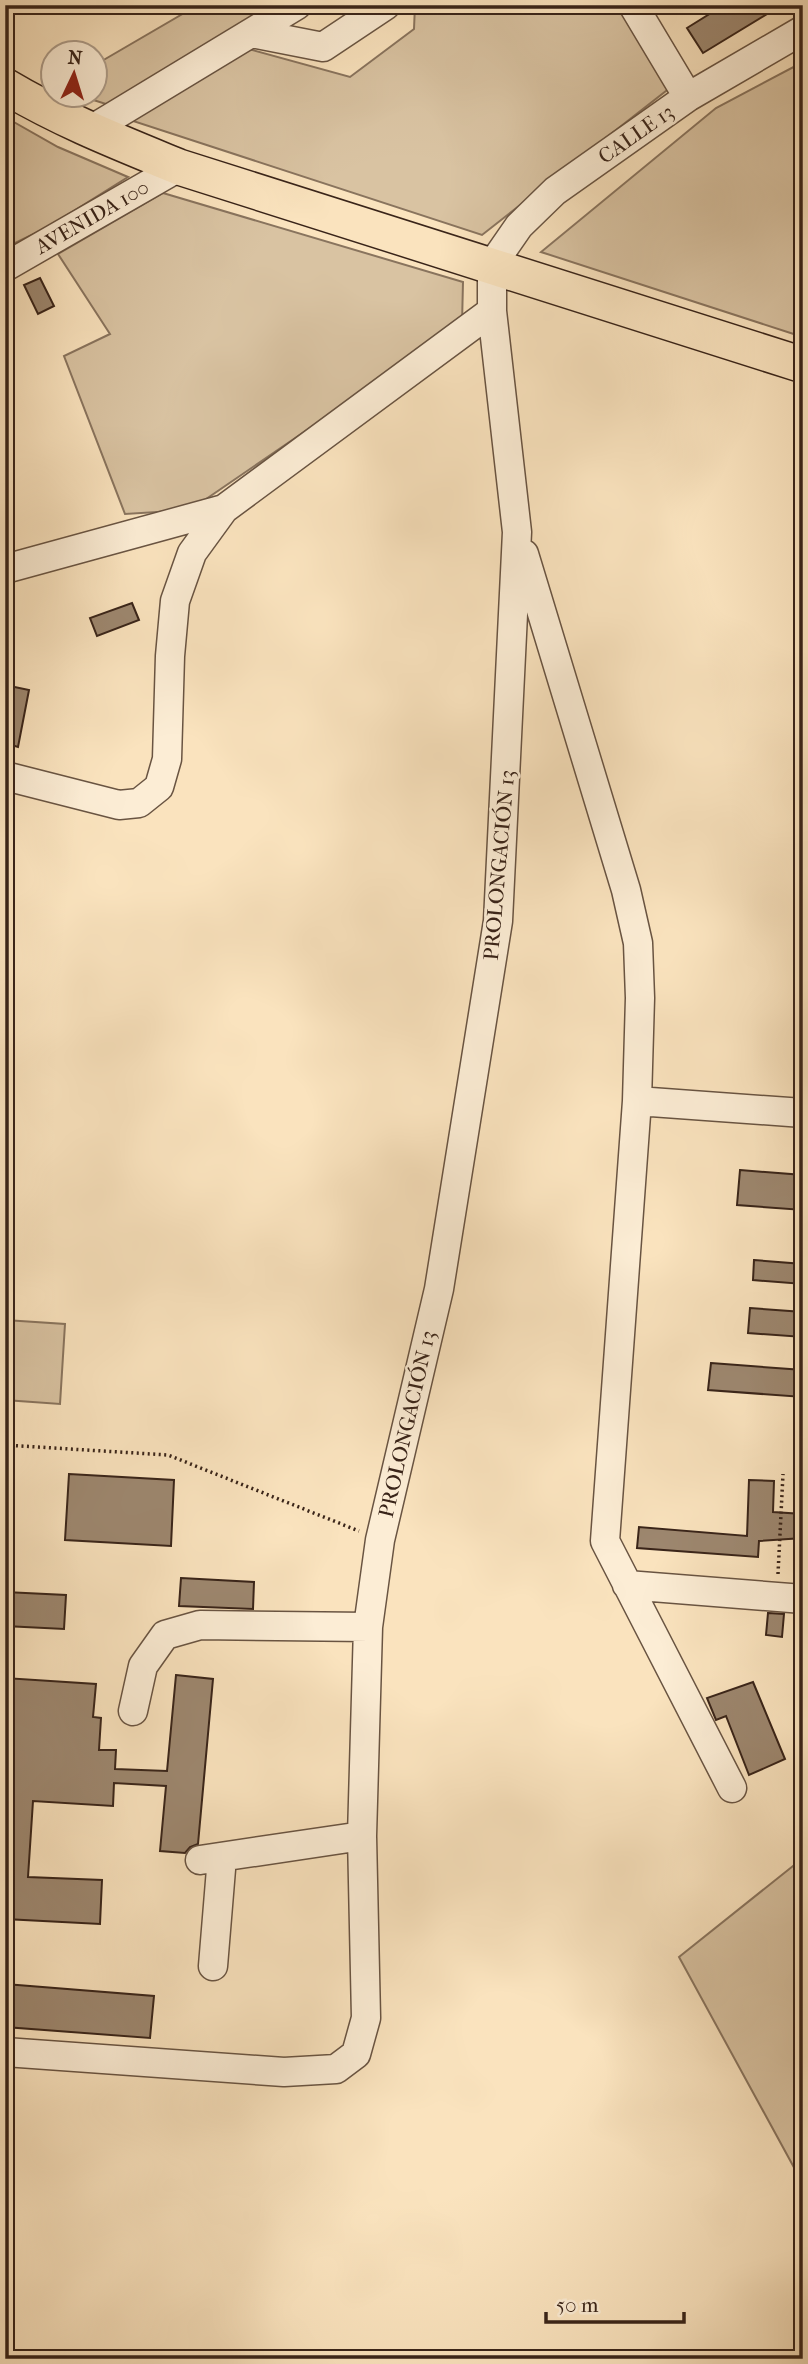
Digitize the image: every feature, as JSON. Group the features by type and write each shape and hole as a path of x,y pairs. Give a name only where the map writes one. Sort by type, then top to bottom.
{"main road":[{"path":"5,86 89,131 179,167 803,365"}],"street":[{"path":"89,131 297,5"},
{"path":"251,33 323,47 386,5"},
{"path":"633,5 688,97"},
{"name":"CALLE 13","path":"492,265 519,226 555,191 688,97 803,30"},
{"name":"AVENIDA 100","path":"5,267 179,167"},
{"name":"PROLONGACIÓN 13","path":"5,2052 284,2072 337,2069 356,2054 366,2018 362,1836 368,1627 380,1540 439,1289 498,920 517,531 492,311 492,265"},
{"path":"5,776 119,805 139,803 159,787 167,759 170,656 175,601 192,553 224,509 492,311"},
{"path":"5,569 224,509"},
{"path":"517,531 626,890 638,943 640,998 636,1101 605,1541 732,1788"},
{"path":"636,1101 803,1113"},
{"path":"627,1585 790,1598"},
{"path":"133,1711 143,1665 165,1636 200,1625 368,1627"},
{"path":"213,1966 211,1858 362,1836"}],"path":[{"path":"5,1446 167,1455 234,1479 380,1540"},
{"path":"783,1474 790,1598"}],"shaded area":[{"path":"198,5 274,5 109,105 108,57"},
{"path":"415,5 618,5 671,87 482,235 130,120 245,48 350,77 414,29"},
{"path":"803,62 803,337 541,252 716,108"},
{"path":"5,117 58,147 128,177 48,227 5,248"},
{"path":"163,193 463,282 462,324 190,510 125,514 64,356 110,334 58,254"},
{"path":"5,1320 65,1324 60,1404 5,1400"},
{"path":"803,1858 803,2184 679,1957"}],"building":[{"path":"724,5 782,5 703,53 687,28"},
{"path":"40,278 54,306 38,314 24,285"},
{"path":"132,603 139,620 97,636 90,618"},
{"path":"5,685 29,690 18,747 5,743"},
{"path":"740,1170 803,1175 803,1210 737,1205"},
{"path":"754,1260 803,1264 803,1284 753,1280"},
{"path":"750,1308 803,1312 803,1337 748,1333"},
{"path":"711,1363 803,1370 803,1397 708,1390"},
{"path":"69,1474 174,1480 171,1546 65,1540"},
{"path":"749,1480 774,1481 773,1512 803,1514 803,1538 759,1541 758,1557 637,1548 639,1527 747,1536"},
{"path":"181,1578 254,1582 253,1609 179,1606"},
{"path":"5,1592 66,1595 64,1629 5,1626"},
{"path":"768,1613 784,1614 782,1637 766,1635"},
{"path":"176,1675 213,1679 198,1844 185,1853 160,1851 166,1786 114,1783 113,1806 33,1801 28,1877 102,1880 100,1924 5,1919 5,1678 96,1684 93,1717 101,1718 99,1750 116,1750 115,1769 167,1771"},
{"path":"753,1682 785,1759 749,1775 726,1716 716,1720 707,1698"},
{"path":"5,1984 154,1996 150,2038 5,2027"}]}
